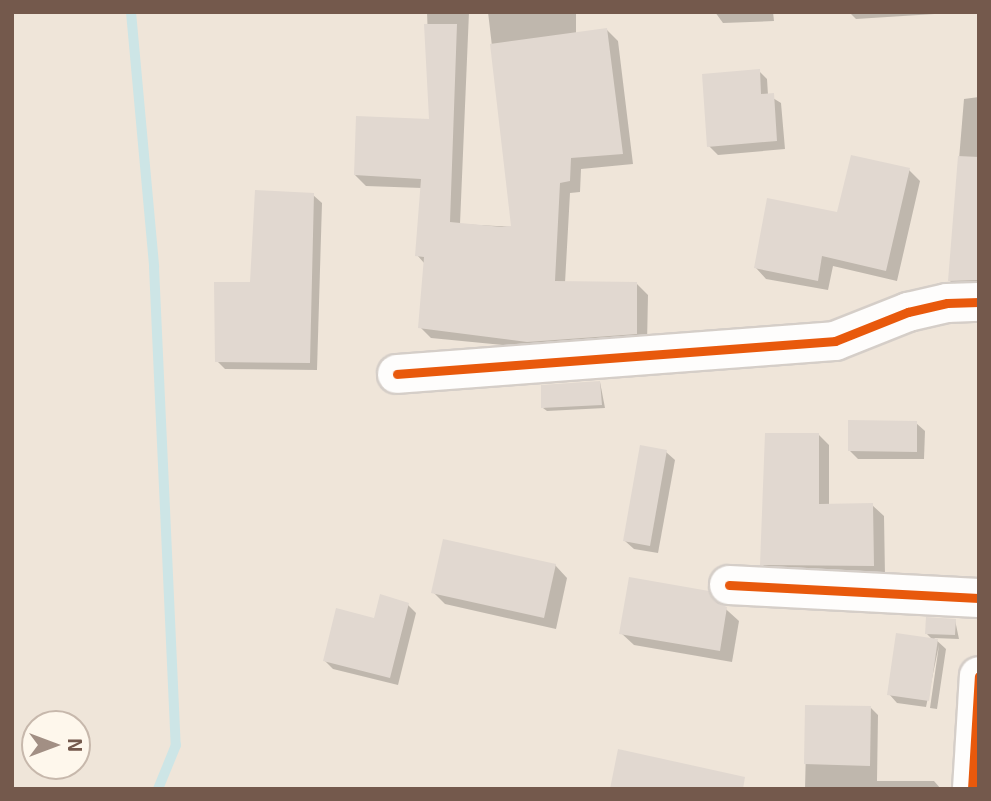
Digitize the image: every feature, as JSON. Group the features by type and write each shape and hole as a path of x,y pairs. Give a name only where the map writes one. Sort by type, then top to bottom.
{"street":[{"path":"397,374 835,341 908,312 947,303 979,302"},
{"path":"730,585 979,598"},
{"path":"972,789 979,676"}],"shaded area":[{"path":"12,12 979,12 979,789 12,789"}],"building":[{"path":"424,24 457,24 450,222 502,227 511,226 490,44 607,28 623,154 571,158 570,181 560,183 555,281 637,282 637,334 527,342 418,328 424,257 415,256 421,179 354,175 356,116 429,119"},
{"path":"760,69 761,94 774,93 777,141 707,147 702,74"},
{"path":"851,155 910,168 886,271 822,256 818,281 754,268 767,198 837,212"},
{"path":"958,156 979,157 978,280 948,281"},
{"path":"255,190 314,193 310,363 215,362 214,282 250,282"},
{"path":"600,381 602,405 541,408 541,385"},
{"path":"848,420 917,421 917,452 848,451"},
{"path":"765,433 819,433 819,504 873,503 874,566 760,565"},
{"path":"640,445 667,450 650,546 623,541"},
{"path":"443,539 556,564 544,618 431,593"},
{"path":"629,577 709,591 717,603 727,607 720,651 619,634"},
{"path":"380,594 409,603 390,678 323,661 336,608 374,618"},
{"path":"926,617 956,619 955,635 925,634"},
{"path":"896,633 938,639 929,701 887,695"},
{"path":"805,705 871,706 870,766 804,764"},
{"path":"618,749 745,777 743,789 610,789"}],"waterway":[{"path":"131,12 154,267 176,745 158,789"}],"cycle path":[{"path":"397,374 835,341 908,312 947,303 979,302"},
{"path":"729,585 979,598"},
{"path":"972,789 979,676"}]}
